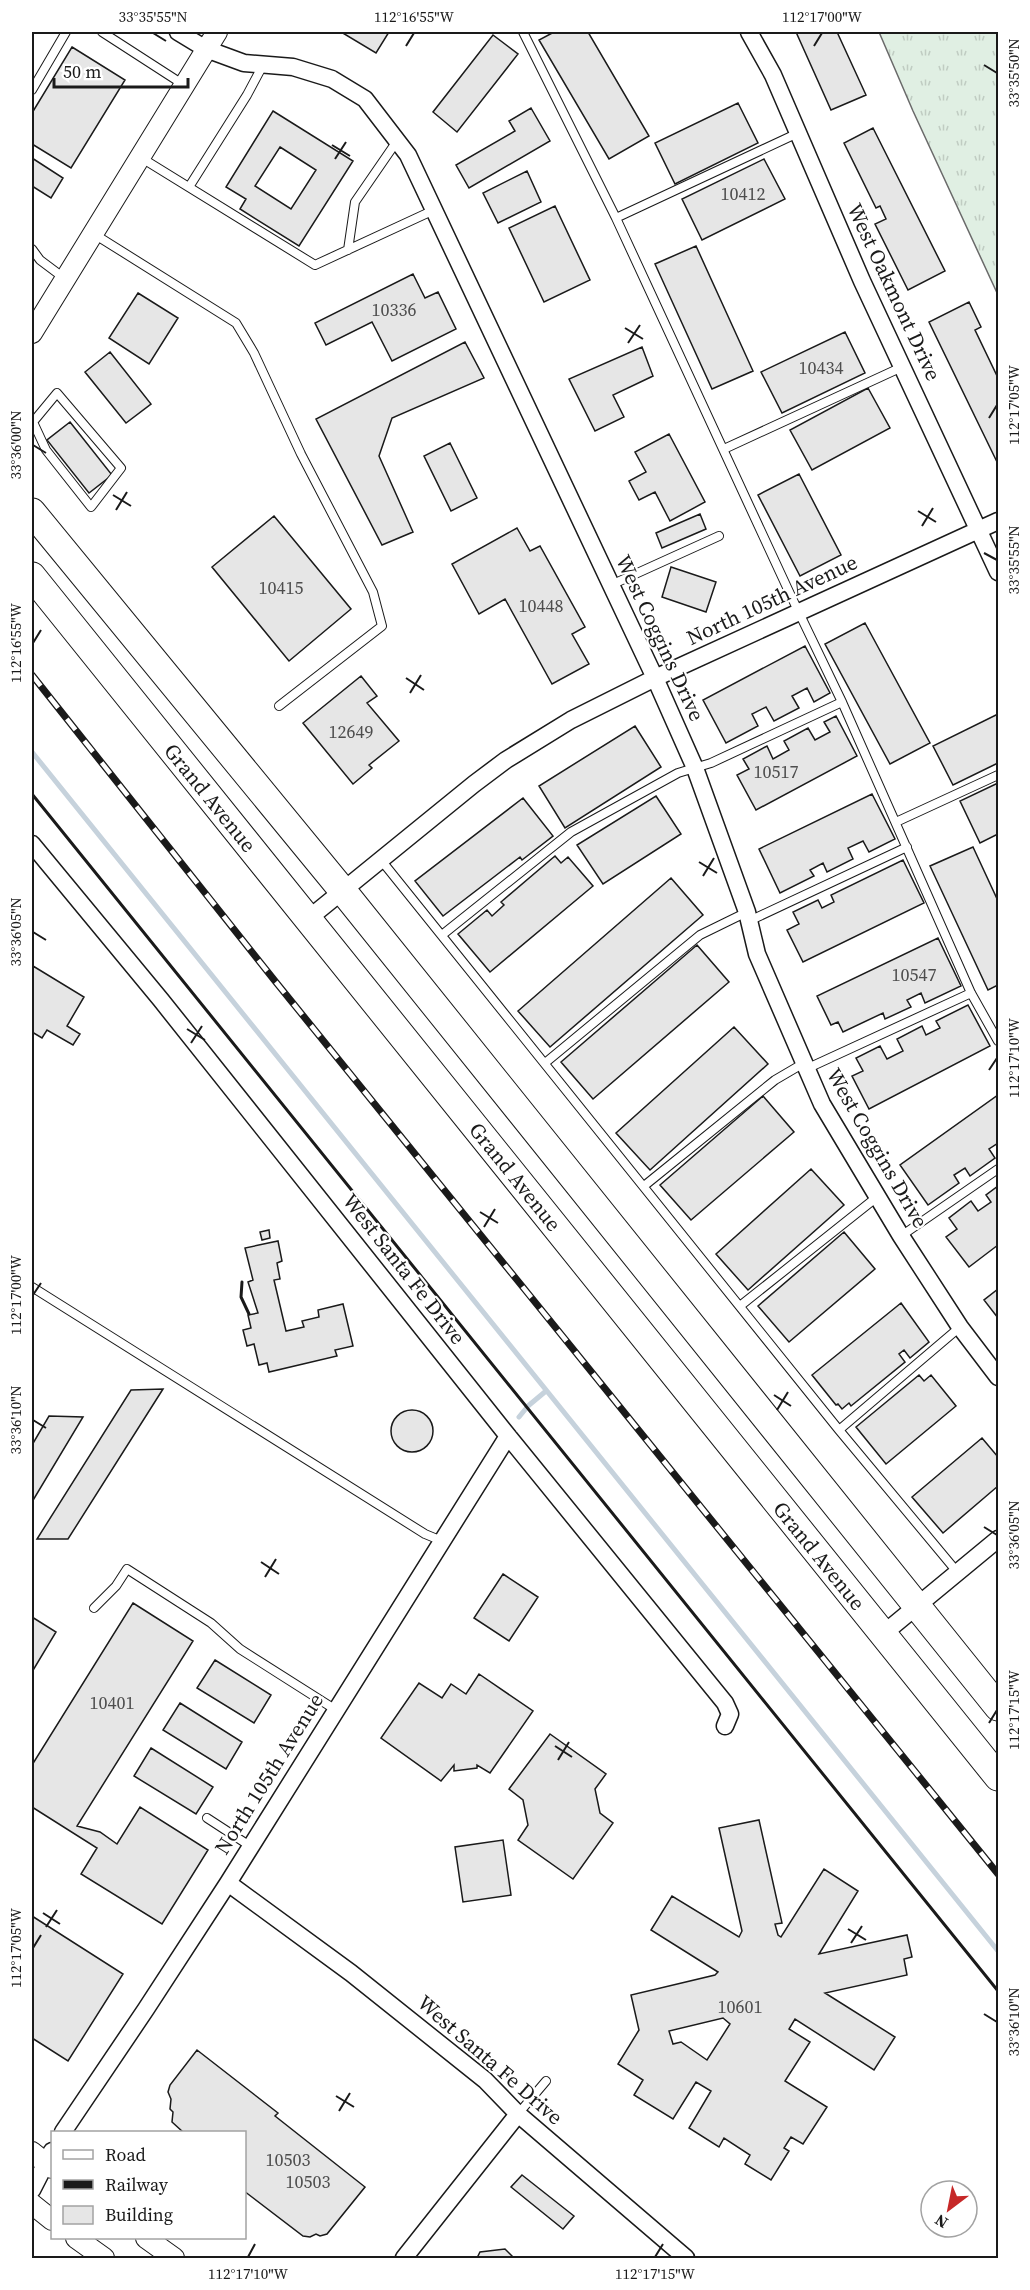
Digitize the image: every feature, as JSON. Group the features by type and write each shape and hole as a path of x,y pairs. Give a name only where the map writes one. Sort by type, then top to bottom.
{"highway":[{"name":"Grand Avenue","path":"32,512 343,891 999,1707"},
{"name":"Grand Avenue","path":"32,576 999,1777"}],"street":[{"name":"West Coggins Drive","path":"178,32 206,49 244,63 293,67 332,79 365,99 408,155 655,678 695,768 748,917 757,954 822,1104 901,1236 960,1327 997,1372"},
{"path":"32,333 217,32"},
{"name":"West Oakmont Drive","path":"749,32 773,75 862,281 999,572"},
{"name":"North 105th Avenue","path":"308,919 474,784 529,745 571,720 655,678 999,521"},
{"name":"West Santa Fe Drive","path":"32,844 161,1000 508,1436 725,1703 730,1714 725,1726"},
{"name":"North 105th Avenue","path":"64,2131 228,1883 508,1436"},
{"path":"883,1634 999,1539"},
{"name":"West Santa Fe Drive","path":"228,1883 351,1973 476,2073 518,2114 686,2259"},
{"path":"404,2259 518,2114"},
{"path":"32,2190 46,2159"},
{"path":"32,2204 51,2219"},
{"path":"77,2239 104,2259"},
{"path":"147,2239 174,2259"}],"lane":[{"path":"32,90 66,32"},
{"path":"102,32 184,85"},
{"path":"523,32 616,218 842,702 971,993 999,1041"},
{"path":"189,187 247,95 263,65"},
{"path":"616,218 798,133"},
{"path":"348,250 355,202 397,141"},
{"path":"139,156 315,265 434,210"},
{"path":"93,233 236,323 254,353 301,454 373,592 382,626 279,706"},
{"path":"32,249 40,260 65,278"},
{"path":"724,449 902,367"},
{"path":"57,393 121,468 91,507 46,450 33,422 57,393"},
{"path":"611,585 718,536"},
{"path":"442,935 571,832 678,773 711,763 842,702"},
{"path":"896,822 999,775"},
{"path":"544,1064 700,935 748,917 907,847"},
{"path":"381,860 839,1430 958,1573"},
{"path":"644,1186 775,1080 971,993"},
{"path":"901,1236 999,1169"},
{"path":"740,1306 877,1197"},
{"path":"32,1287 425,1534 442,1541"},
{"path":"839,1430 960,1327"},
{"path":"94,1608 116,1586 127,1569 211,1623 240,1649 336,1710"},
{"path":"207,1818 250,1846"},
{"path":"518,2114 546,2081"}],"green space":[{"path":"879,32 998,32 998,295 913,111"}],"building":[{"path":"341,32 389,32 376,53"},
{"path":"554,32 588,32 649,136 609,159 539,40"},
{"path":"796,32 837,32 866,95 831,110"},
{"path":"493,35 518,54 457,132 433,112"},
{"path":"72,47 125,80 71,168 32,144 32,113"},
{"path":"738,103 758,143 675,184 655,143"},
{"path":"531,108 550,141 469,188 456,165 515,131 509,121"},
{"path":"273,111 353,161 299,246 240,209 246,199 226,187","holes":["280,147 316,170 291,209 255,186"]},
{"path":"873,128 945,271 908,290 875,224 886,219 880,206 876,208 844,143"},
{"path":"32,158 63,178 51,198 32,186"},
{"path":"764,159 785,199 702,240 682,199"},
{"path":"527,171 541,202 498,223 483,193"},
{"path":"555,206 590,280 544,302 509,228"},
{"path":"696,246 753,371 712,389 655,264"},
{"path":"413,274 425,298 438,292 456,329 392,361 372,322 326,345 315,323"},
{"path":"138,293 178,318 149,364 109,338"},
{"path":"969,302 981,327 975,330 998,378 998,464 929,322"},
{"path":"845,332 865,373 782,413 761,372"},
{"path":"465,342 484,378 392,418 379,456 413,532 382,545 316,419"},
{"path":"642,347 653,376 613,395 624,417 595,431 569,379"},
{"path":"110,352 151,404 126,423 85,372"},
{"path":"868,388 890,428 812,470 790,430"},
{"path":"70,422 112,475 89,493 47,440"},
{"path":"669,434 705,502 670,521 655,492 639,500 629,481 646,472 635,452"},
{"path":"450,443 477,498 451,511 424,456"},
{"path":"799,474 841,555 800,576 758,495"},
{"path":"700,514 706,529 662,548 656,533"},
{"path":"274,516 351,609 289,661 212,567"},
{"path":"517,528 530,551 540,546 585,627 572,634 589,664 552,684 505,599 479,614 452,564"},
{"path":"671,567 716,582 706,612 662,597"},
{"path":"865,623 930,743 890,764 825,644"},
{"path":"805,646 830,693 814,702 807,688 792,696 799,708 774,721 766,707 752,714 758,726 726,743 703,700"},
{"path":"361,676 377,696 367,703 399,741 369,765 372,768 353,784 303,723"},
{"path":"998,714 998,763 953,785 933,746"},
{"path":"836,716 857,756 756,810 737,775 749,769 743,759 767,746 773,759 789,750 784,741 808,728 815,740 830,732 824,722"},
{"path":"635,726 661,767 565,828 539,786"},
{"path":"998,783 998,834 980,843 960,801"},
{"path":"872,794 895,839 869,852 863,841 848,848 853,859 827,872 823,863 810,870 814,876 780,893 759,849"},
{"path":"656,796 681,834 603,884 577,845"},
{"path":"523,798 553,836 522,860 520,857 443,916 415,881"},
{"path":"973,847 998,901 998,985 988,990 930,866"},
{"path":"555,856 561,863 568,857 593,886 490,972 458,934 487,910 492,916 504,905 501,902"},
{"path":"903,860 924,903 803,962 787,930 799,924 793,912 818,900 822,908 834,902 831,895"},
{"path":"671,878 703,915 550,1047 518,1011"},
{"path":"938,938 961,986 925,1003 921,993 907,1000 911,1007 885,1019 883,1013 843,1032 838,1022 831,1025 817,996"},
{"path":"697,945 729,982 593,1099 561,1062"},
{"path":"33,966 84,997 67,1026 80,1034 73,1045 47,1030 42,1038 32,1032"},
{"path":"968,1005 990,1046 869,1109 852,1076 863,1071 856,1058 880,1046 887,1059 903,1051 897,1039 922,1026 926,1035 940,1028 936,1021"},
{"path":"734,1027 768,1064 650,1170 616,1133"},
{"path":"998,1095 998,1143 989,1149 995,1158 970,1176 965,1168 954,1175 959,1183 928,1205 900,1165"},
{"path":"763,1096 794,1132 691,1220 660,1185"},
{"path":"811,1169 844,1205 748,1290 716,1254"},
{"path":"998,1186 998,1245 969,1267 946,1237 957,1229 949,1218 971,1201 978,1211 991,1202 986,1195"},
{"path":"269,1230 270,1238 262,1240 260,1232"},
{"path":"844,1232 875,1269 789,1342 758,1306"},
{"path":"278,1241 282,1261 277,1263 280,1279 274,1280 286,1331 304,1327 302,1321 319,1317 318,1310 343,1304 353,1346 335,1350 337,1356 269,1372 267,1363 259,1365 254,1344 247,1346 243,1330 251,1328 248,1315 258,1313 248,1282 253,1280 245,1248"},
{"path":"998,1289 998,1318 984,1300"},
{"path":"901,1303 929,1342 910,1358 904,1350 899,1354 905,1362 851,1406 849,1403 842,1409 838,1404 836,1405 812,1375"},
{"path":"919,1375 924,1381 931,1375 956,1406 886,1464 856,1427"},
{"path":"163,1389 68,1539 37,1539 131,1390"},
{"path":"412,1410 420,1411 427,1416 432,1423 432,1439 427,1446 420,1451 412,1452 404,1451 397,1446 392,1439 391,1431 392,1423 397,1416 404,1411"},
{"path":"49,1416 83,1417 32,1502 32,1445"},
{"path":"982,1438 998,1457 998,1486 943,1533 912,1497"},
{"path":"503,1574 538,1597 509,1641 474,1618"},
{"path":"133,1603 193,1641 77,1826 100,1832 117,1844 140,1807 208,1850 162,1924 81,1874 97,1848 32,1807 32,1765"},
{"path":"32,1617 56,1632 32,1672"},
{"path":"215,1660 271,1695 254,1723 197,1688"},
{"path":"479,1674 533,1711 490,1773 477,1765 477,1768 454,1771 454,1765 441,1781 381,1738 419,1683 442,1698 451,1684 466,1694"},
{"path":"180,1703 242,1742 226,1769 163,1730"},
{"path":"550,1734 606,1774 595,1789 600,1813 613,1823 573,1879 518,1840 528,1825 523,1800 509,1789"},
{"path":"151,1748 213,1787 196,1814 134,1776"},
{"path":"759,1820 782,1923 775,1924 778,1935 781,1937 824,1869 858,1891 819,1954 907,1935 912,1957 904,1959 907,1975 825,1993 895,2037 874,2070 795,2019 789,2029 810,2042 785,2081 827,2107 803,2144 791,2137 784,2148 789,2151 771,2180 745,2164 750,2155 724,2138 719,2147 689,2128 711,2091 696,2082 673,2119 634,2095 643,2080 618,2064 639,2030 631,1995 715,1975 718,1972 651,1930 672,1896 739,1937 742,1931 719,1828","holes":["723,2018 730,2024 707,2060 681,2042 673,2044 669,2031"]},
{"path":"503,1840 511,1895 463,1902 455,1847"},
{"path":"32,1916 123,1974 68,2061 32,2038"},
{"path":"197,2050 278,2113 275,2116 365,2187 327,2234 303,2236 246,2193 246,2131 182,2131 172,2122 173,2112 170,2109 171,2099 168,2092 170,2085"},
{"path":"522,2175 574,2216 563,2229 511,2187"},
{"path":"505,2249 514,2258 479,2258 478,2256 480,2252"}],"waterway":[{"path":"32,752 998,1951"},
{"path":"519,1417 546,1391"}],"railway":[{"path":"32,675 275,981 998,1874"}],"wall":[{"path":"32,794 998,1991"},
{"path":"242,1282 241,1297 249,1314"}]}
